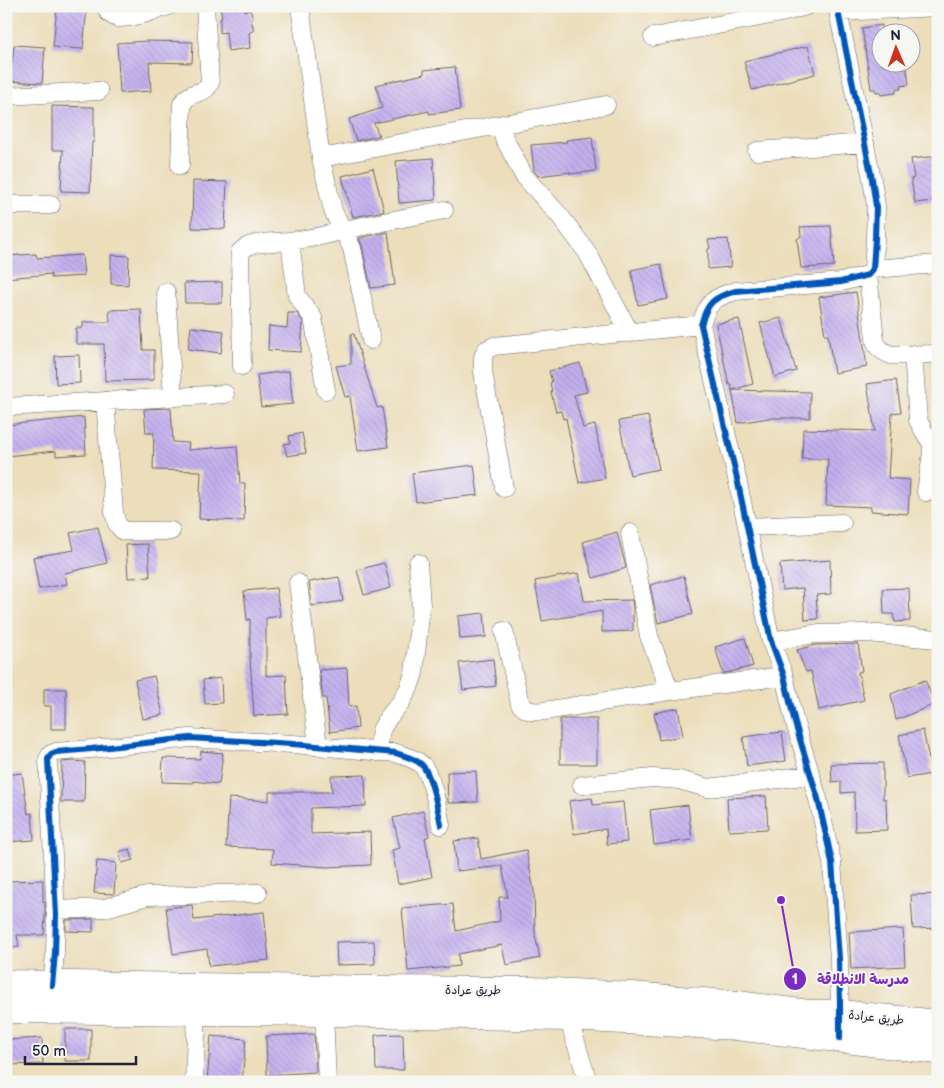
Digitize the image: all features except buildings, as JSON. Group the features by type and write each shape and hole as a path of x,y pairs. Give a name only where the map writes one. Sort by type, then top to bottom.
{"main road":[{"name":"طريق عرادة","path":"6,984 533,991 651,997 738,1005 809,1014 840,1026 938,1024"},
{"path":"6,1009 324,1012 568,1017 736,1026 840,1026 938,1050"}],"street":[{"path":"108,12 119,18 145,14 169,6"},
{"path":"180,166 182,104 189,96 206,90 210,83 205,6"},
{"path":"300,6 321,158 333,211 352,248 371,340"},
{"path":"653,38 781,13 806,6"},
{"path":"938,7 838,9 876,206 871,272 875,343 884,352 891,354 938,354"},
{"path":"6,96 99,91"},
{"path":"321,158 606,105"},
{"path":"501,125 504,138 524,176 560,216 587,252 630,333"},
{"path":"757,151 865,143"},
{"path":"6,205 51,204"},
{"path":"242,366 240,252 244,248 261,243 290,241 331,234 444,210"},
{"path":"290,241 297,296 312,318 326,390"},
{"path":"840,1026 839,959 832,862 818,799 795,723 784,676 771,640 738,483 701,325 709,304 723,295 736,292 841,282 871,272 938,264"},
{"path":"166,292 173,397"},
{"path":"504,488 483,372 483,357 486,350 494,346 701,325"},
{"path":"913,354 918,420 922,430 932,444 926,492"},
{"path":"6,407 225,394"},
{"path":"105,401 114,512 117,524 123,531 171,531"},
{"path":"747,527 842,523"},
{"path":"630,533 649,636 670,691"},
{"path":"378,752 381,730 401,702 414,674 421,606 418,563"},
{"path":"298,583 318,746"},
{"path":"504,631 520,704 528,711 544,711 670,691 784,676"},
{"path":"771,640 814,634 866,633 938,639"},
{"path":"52,985 55,910 48,764 51,754 63,750 91,750 190,738 396,753 412,758 422,765 429,777 441,825"},
{"path":"582,785 654,778 679,780 708,788 811,775"},
{"path":"55,910 104,908 147,896 258,893"},
{"path":"194,1082 197,1011"},
{"path":"324,1012 327,1082"},
{"path":"568,1017 588,1082"}],"cycle path":[{"path":"837,6 876,206 873,269 868,275 841,282 728,293 712,302 706,311 701,325 738,483 771,641 784,676 795,723 818,799 832,862 839,959 840,1038"},
{"path":"52,985 56,915 48,759 51,754 190,738 396,753 415,760 425,769 434,793 441,825"}],"place":[{"name":"مدرسة الانطلاقة","path":"781,900"}]}
